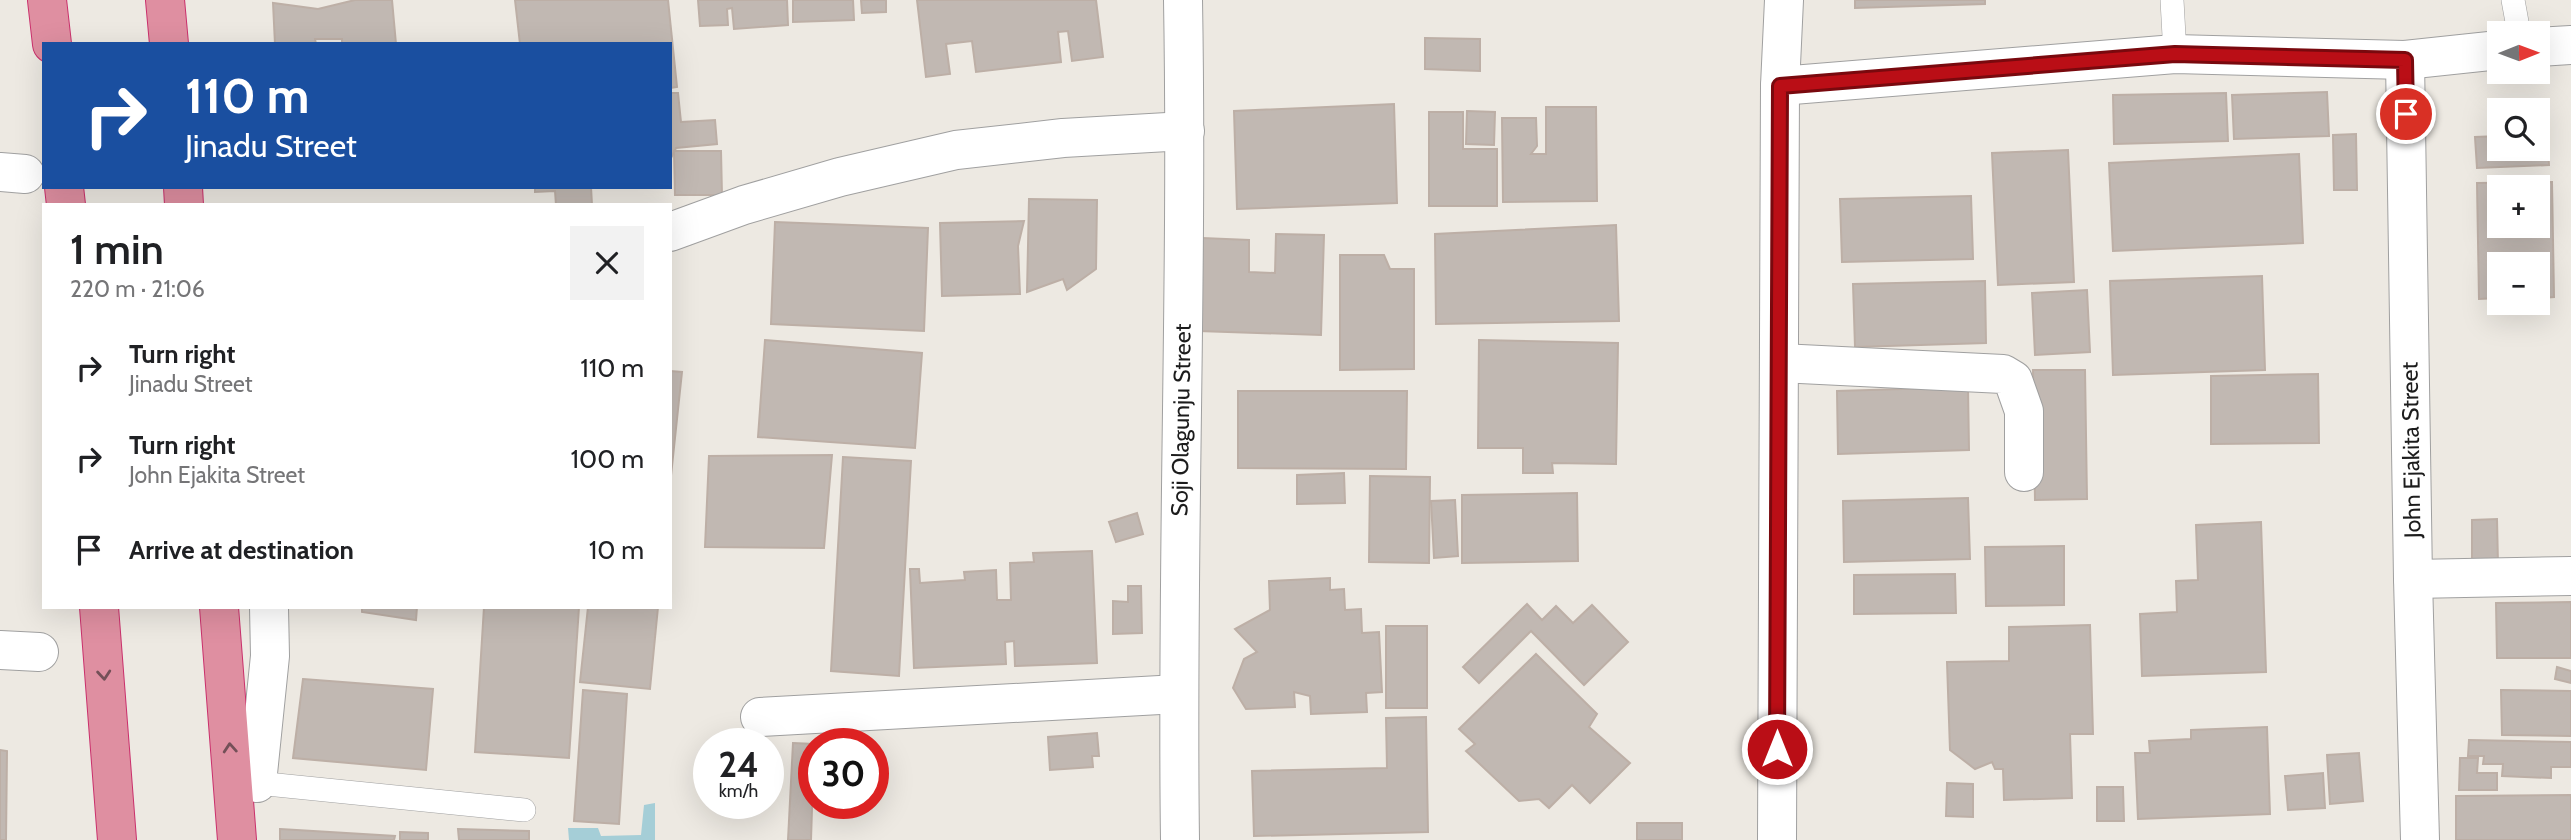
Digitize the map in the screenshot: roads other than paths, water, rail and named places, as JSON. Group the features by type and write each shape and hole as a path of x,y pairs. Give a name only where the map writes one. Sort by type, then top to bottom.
{"highway":[{"path":"47,0 52,42"},
{"path":"165,0 169,42"},
{"path":"99,609 117,840"},
{"path":"219,609 237,840"}],"street":[{"name":"Soji Olagunju Street","path":"1180,840 1178,694 1185,131 1183,0"},
{"path":"1777,840 1780,86 1784,0"},
{"path":"2550,46 2571,45"},
{"path":"1780,86 2175,54 2405,60 2487,51"},
{"name":"John Ejakita Street","path":"2405,60 2420,840"},
{"path":"672,231 744,205 841,177 956,150 1063,138 1185,131"},
{"path":"1780,363 2003,374 2013,380 2024,411 2024,472"},
{"path":"2413,579 2571,576"},
{"path":"257,783 270,656 269,609"},
{"path":"0,650 39,652"},
{"path":"760,718 1178,694"}],"lane":[{"path":"2172,0 2175,54"},
{"path":"2513,0 2517,21"},
{"path":"257,783 524,810"}],"water":[{"path":"655,803 655,840 569,840 568,828 598,828 601,836 641,835 644,805"}]}
